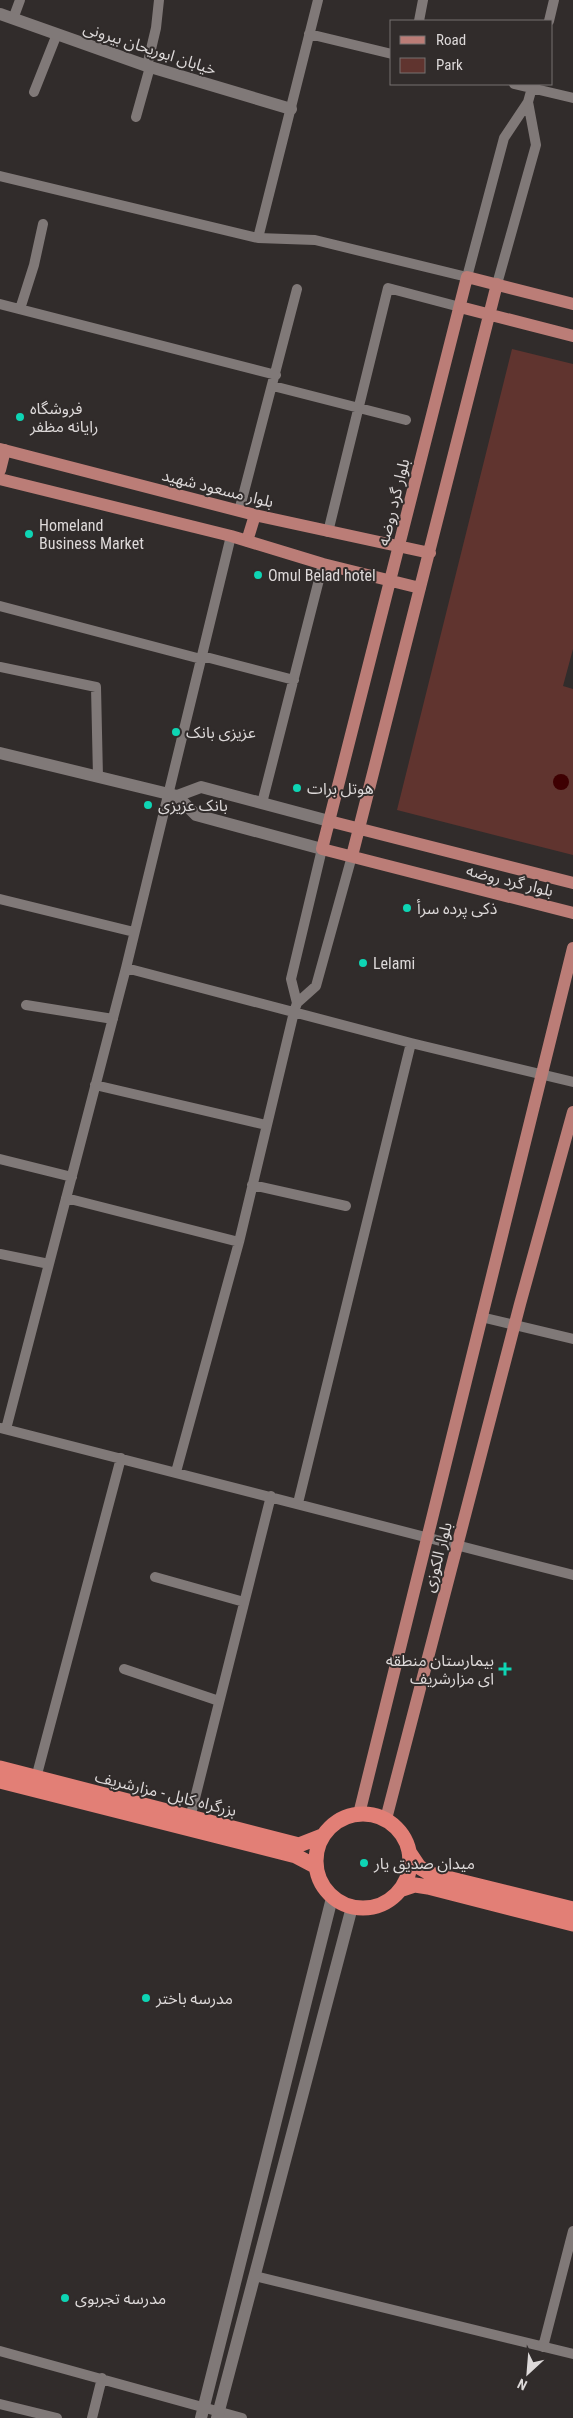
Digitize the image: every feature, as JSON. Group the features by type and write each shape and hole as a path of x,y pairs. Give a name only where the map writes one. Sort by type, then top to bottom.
{"highway":[{"name":"بزرگراه کابل - مزارشریف","path":"0,1768 299,1845 322,1836"},
{"name":"بزرگراه کابل - مزارشریف","path":"0,1781 296,1856 315,1866"},
{"path":"358,1814 372,1814 386,1819 397,1828 405,1839 409,1852 410,1865 407,1878 400,1890 391,1899 378,1906 365,1908 352,1907 332,1898 319,1879 315,1866 316,1850 322,1836 332,1825 341,1819 358,1814"},
{"path":"409,1852 419,1867 431,1874 573,1909"},
{"path":"400,1890 415,1885 428,1887 573,1924"}],"main road":[{"name":"خیابان ابوریحان بیرونی","path":"0,14 148,66 291,109"},
{"path":"468,277 573,304"},
{"name":"بلوار گرد روضه","path":"468,277 322,849 573,913"},
{"path":"352,856 497,284"},
{"path":"460,307 573,336"},
{"path":"0,470 2,450"},
{"name":"بلوار مسعود شهید","path":"2,450 255,515 430,553"},
{"path":"0,479 231,536 323,564 420,588"},
{"path":"247,541 255,515"},
{"path":"0,754 172,795 196,815 322,849"},
{"path":"172,795 200,787 329,821"},
{"name":"بلوار گرد روضه","path":"329,821 573,883"},
{"name":"بلوار الکوزی","path":"358,1814 573,948"},
{"name":"بلوار الکوزی","path":"386,1819 520,1304 573,1112"},
{"path":"202,2413 332,1898"},
{"path":"217,2415 352,1907"}],"street":[{"path":"13,19 20,0"},
{"path":"136,116 156,28 159,0"},
{"path":"258,238 318,0"},
{"path":"419,20 423,0"},
{"path":"549,20 554,0"},
{"path":"34,92 57,34"},
{"path":"310,34 390,54"},
{"path":"0,176 258,238 315,240 468,277 504,138 528,102 532,86 573,98"},
{"path":"497,284 536,145 528,102"},
{"path":"20,309 34,265 43,224"},
{"path":"328,532 388,288 460,307"},
{"path":"239,510 276,375 297,289"},
{"path":"0,304 276,375"},
{"path":"273,386 406,420"},
{"path":"231,536 201,658 172,795 134,932 49,1264 3,1428 573,1575"},
{"path":"262,803 323,564"},
{"path":"0,606 294,680"},
{"path":"0,667 96,687 98,777"},
{"path":"176,1472 239,1242 296,1007 291,979 322,849"},
{"path":"296,1007 316,986 352,856"},
{"path":"0,899 134,932"},
{"path":"126,968 296,1007 411,1043 543,1073 573,1082"},
{"path":"26,1005 113,1019"},
{"path":"298,1503 411,1043"},
{"path":"96,1085 266,1125"},
{"path":"0,1159 72,1177"},
{"path":"252,1185 346,1206"},
{"path":"66,1198 239,1242"},
{"path":"0,1254 49,1264"},
{"path":"481,1317 573,1339"},
{"path":"36,1778 121,1458"},
{"path":"190,1818 271,1496"},
{"path":"155,1577 244,1602"},
{"path":"124,1669 219,1701"},
{"path":"543,2347 573,2231"},
{"path":"255,2276 573,2354"},
{"path":"0,2351 102,2378 202,2413 242,2418"},
{"path":"92,2418 102,2378"},
{"path":"0,2404 57,2418"}],"green space":[{"path":"512,349 573,364 573,649 563,686 573,689 573,855 397,810"}],"shaded area":[{"path":"561,774 567,776 569,782 567,788 561,790 555,788 553,782 555,776"}],"place":[{"name":"فروشگاه رایانه مظفر","path":"20,417"},
{"name":"Homeland Business Market","path":"29,534"},
{"name":"Omul Belad hotel","path":"258,575"},
{"name":"عزیزی بانک","path":"176,732"},
{"name":"هوتل برات","path":"297,788"},
{"name":"بانک عزیزی","path":"148,805"},
{"name":"ذکی پرده سرأ","path":"407,908"},
{"name":"Lelami","path":"363,963"},
{"name":"بیمارستان منطقه ای مزارشریف","path":"505,1669"},
{"name":"میدان صدیق یار","path":"364,1863"},
{"name":"مدرسه باختر","path":"146,1998"},
{"name":"مدرسه تجربوى","path":"65,2298"}]}
